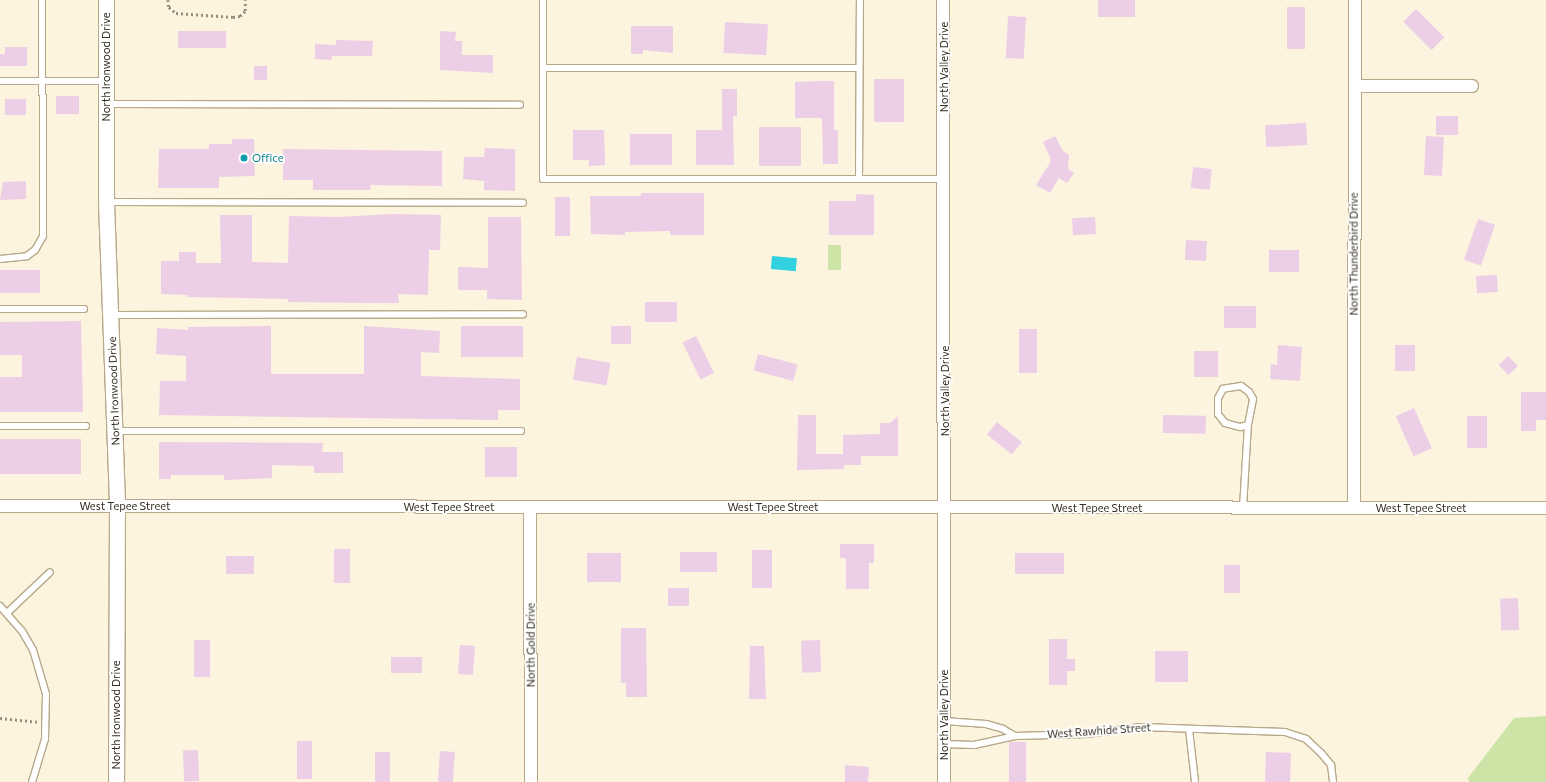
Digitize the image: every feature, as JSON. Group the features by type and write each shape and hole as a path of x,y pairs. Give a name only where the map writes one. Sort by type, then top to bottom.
{"street":[{"name":"North Ironwood Drive","path":"106,0 106,202 117,506 116,782"},
{"name":"North Valley Drive","path":"943,0 945,507 944,782"},
{"name":"North Thunderbird Drive","path":"1354,508 1355,0"},
{"path":"1355,86 1472,86"},
{"name":"West Tepee Street","path":"0,506 530,508 1546,508"},
{"name":"North Gold Drive","path":"530,508 531,782"}],"lane":[{"path":"0,259 27,256 35,250 43,236 42,0"},
{"path":"543,0 543,179 944,179"},
{"path":"859,179 860,0"},
{"path":"543,68 859,68"},
{"path":"0,81 106,81"},
{"path":"106,104 520,105"},
{"path":"106,202 522,203"},
{"path":"0,309 84,309"},
{"path":"111,315 523,314"},
{"path":"1243,508 1248,425 1252,409 1250,392 1242,386 1224,388 1217,402 1218,414 1225,423 1240,427 1248,425"},
{"path":"0,426 86,426"},
{"path":"115,431 521,431"},
{"path":"7,613 50,572"},
{"path":"0,606 25,637 41,672 46,694 47,724 40,762 32,782"},
{"name":"West Rawhide Street","path":"944,721 986,724 1003,729 1015,736 1086,734 1141,727 1285,732 1306,739 1331,765 1333,782"},
{"path":"1189,729 1195,782"},
{"path":"944,744 974,745 1015,736"}],"path":[{"path":"168,0 169,7 176,13 233,17 240,16 245,11 245,0"},
{"path":"0,718 47,724"}],"green space":[{"path":"828,245 841,245 841,270 828,270"},
{"path":"1546,716 1546,782 1469,782 1468,778 1514,718"}],"water":[{"path":"772,256 797,258 796,271 771,269"}],"building":[{"path":"1098,0 1135,0 1135,17 1098,17"},
{"path":"1287,7 1305,7 1305,49 1287,49"},
{"path":"1416,9 1444,37 1432,50 1403,22"},
{"path":"1008,16 1026,17 1024,59 1006,58"},
{"path":"725,22 768,24 766,55 723,53"},
{"path":"631,26 673,26 673,53 643,50 643,54 631,54"},
{"path":"178,31 226,31 226,48 178,48"},
{"path":"440,31 456,32 455,41 462,41 462,55 493,55 493,73 440,70"},
{"path":"336,40 373,41 372,56 332,56 331,60 315,59 315,44 336,45"},
{"path":"5,47 27,47 27,66 0,66 0,54 5,54"},
{"path":"254,66 267,66 267,80 254,80"},
{"path":"874,79 904,79 904,122 874,122"},
{"path":"834,81 834,130 838,130 838,164 823,164 822,118 795,118 795,82"},
{"path":"722,89 737,89 737,116 733,116 734,165 696,165 696,130 722,130"},
{"path":"56,96 79,96 79,114 56,114"},
{"path":"5,99 26,99 26,115 5,115"},
{"path":"1436,116 1458,116 1458,135 1436,135"},
{"path":"1306,123 1307,145 1266,147 1265,125"},
{"path":"759,127 801,127 801,166 759,166"},
{"path":"573,130 604,130 605,165 589,166 589,160 573,160"},
{"path":"630,134 672,134 672,165 630,165"},
{"path":"1055,136 1063,151 1069,155 1068,169 1074,173 1067,183 1059,178 1050,193 1036,185 1050,163 1050,157 1043,142"},
{"path":"1426,136 1444,137 1442,176 1424,175"},
{"path":"232,139 254,139 255,176 219,177 219,188 158,188 159,149 209,149 209,144 232,144"},
{"path":"485,148 515,149 515,191 484,190 484,181 463,179 464,157 484,157"},
{"path":"283,149 442,151 442,186 370,185 371,190 313,190 313,180 283,180"},
{"path":"1193,167 1212,169 1210,190 1191,188"},
{"path":"26,181 26,199 0,200 3,182"},
{"path":"641,193 704,193 704,235 670,235 670,231 625,232 625,235 591,234 590,196 641,196"},
{"path":"856,194 874,195 874,235 829,235 829,201 856,201"},
{"path":"555,197 570,197 570,236 555,236"},
{"path":"393,214 441,215 440,250 429,250 428,295 398,294 399,303 362,303 288,302 288,299 187,297 187,295 161,294 161,261 179,261 179,252 196,252 196,263 221,263 220,215 252,215 252,262 288,263 289,216 339,217"},
{"path":"488,217 521,217 522,300 487,299 487,290 458,290 458,267 488,268"},
{"path":"1095,217 1096,234 1073,235 1072,218"},
{"path":"1478,219 1495,225 1481,266 1464,260"},
{"path":"1186,240 1207,241 1206,261 1185,260"},
{"path":"1269,250 1299,250 1299,272 1269,272"},
{"path":"0,270 40,270 40,293 0,293"},
{"path":"1497,275 1498,292 1477,293 1476,276"},
{"path":"645,302 677,302 677,322 645,322"},
{"path":"1224,306 1256,306 1256,328 1224,328"},
{"path":"81,321 83,412 0,412 0,377 22,377 22,355 0,355 0,322"},
{"path":"271,326 271,374 364,374 364,326 440,331 439,353 421,352 421,376 520,379 520,410 498,410 498,420 159,415 160,381 186,381 186,356 156,354 157,328 188,330 188,327"},
{"path":"461,326 523,326 523,357 461,357"},
{"path":"611,326 631,326 631,344 611,344"},
{"path":"1019,329 1037,329 1037,373 1019,373"},
{"path":"696,336 714,373 700,379 683,343"},
{"path":"1278,345 1302,347 1300,381 1270,379 1271,364 1277,365"},
{"path":"1395,345 1415,345 1415,371 1395,371"},
{"path":"1194,351 1218,351 1218,377 1194,377"},
{"path":"758,354 798,365 793,381 754,370"},
{"path":"1508,356 1518,366 1509,375 1499,365"},
{"path":"577,357 610,363 606,386 573,380"},
{"path":"1521,392 1546,392 1546,420 1536,420 1536,431 1521,431"},
{"path":"1414,408 1432,448 1414,456 1396,416"},
{"path":"798,415 816,415 816,454 843,454 843,435 880,434 880,423 890,423 898,416 898,456 861,456 861,465 844,465 844,469 797,470"},
{"path":"1163,415 1206,416 1206,434 1163,433"},
{"path":"1467,416 1487,416 1487,448 1467,448"},
{"path":"997,422 1022,442 1012,455 987,434"},
{"path":"0,439 81,439 81,474 0,474"},
{"path":"159,442 323,443 322,452 343,452 343,473 314,473 314,466 272,465 272,478 224,480 224,475 171,475 171,479 159,479"},
{"path":"485,447 517,447 517,477 485,477"},
{"path":"840,544 874,544 874,563 869,563 869,589 846,589 846,558 840,558"},
{"path":"334,549 350,549 350,583 334,583"},
{"path":"752,550 772,550 772,588 752,588"},
{"path":"680,552 717,552 717,572 680,572"},
{"path":"587,553 621,553 621,582 587,582"},
{"path":"1015,553 1064,553 1064,574 1015,574"},
{"path":"226,556 254,556 254,574 226,574"},
{"path":"1224,565 1240,565 1240,593 1224,593"},
{"path":"668,588 689,588 689,606 668,606"},
{"path":"1518,598 1519,630 1501,631 1500,599"},
{"path":"621,628 646,628 647,697 626,697 626,683 621,683"},
{"path":"1049,639 1067,639 1067,659 1075,659 1075,671 1067,671 1067,685 1049,685"},
{"path":"194,640 210,640 210,677 194,677"},
{"path":"820,640 821,672 802,673 801,641"},
{"path":"460,645 475,646 473,675 458,674"},
{"path":"750,646 764,646 766,699 749,699"},
{"path":"1155,651 1188,651 1188,682 1155,682"},
{"path":"391,657 422,657 422,673 391,673"},
{"path":"297,741 312,741 312,779 297,779"},
{"path":"1009,742 1026,742 1026,782 1009,782"},
{"path":"198,750 199,781 184,782 183,751"},
{"path":"440,751 455,752 453,782 438,782"},
{"path":"375,752 390,752 390,782 375,782"},
{"path":"1266,752 1291,753 1290,782 1265,782"},
{"path":"845,765 869,767 868,782 845,782"}],"place":[{"name":"Office","path":"244,158"}]}
